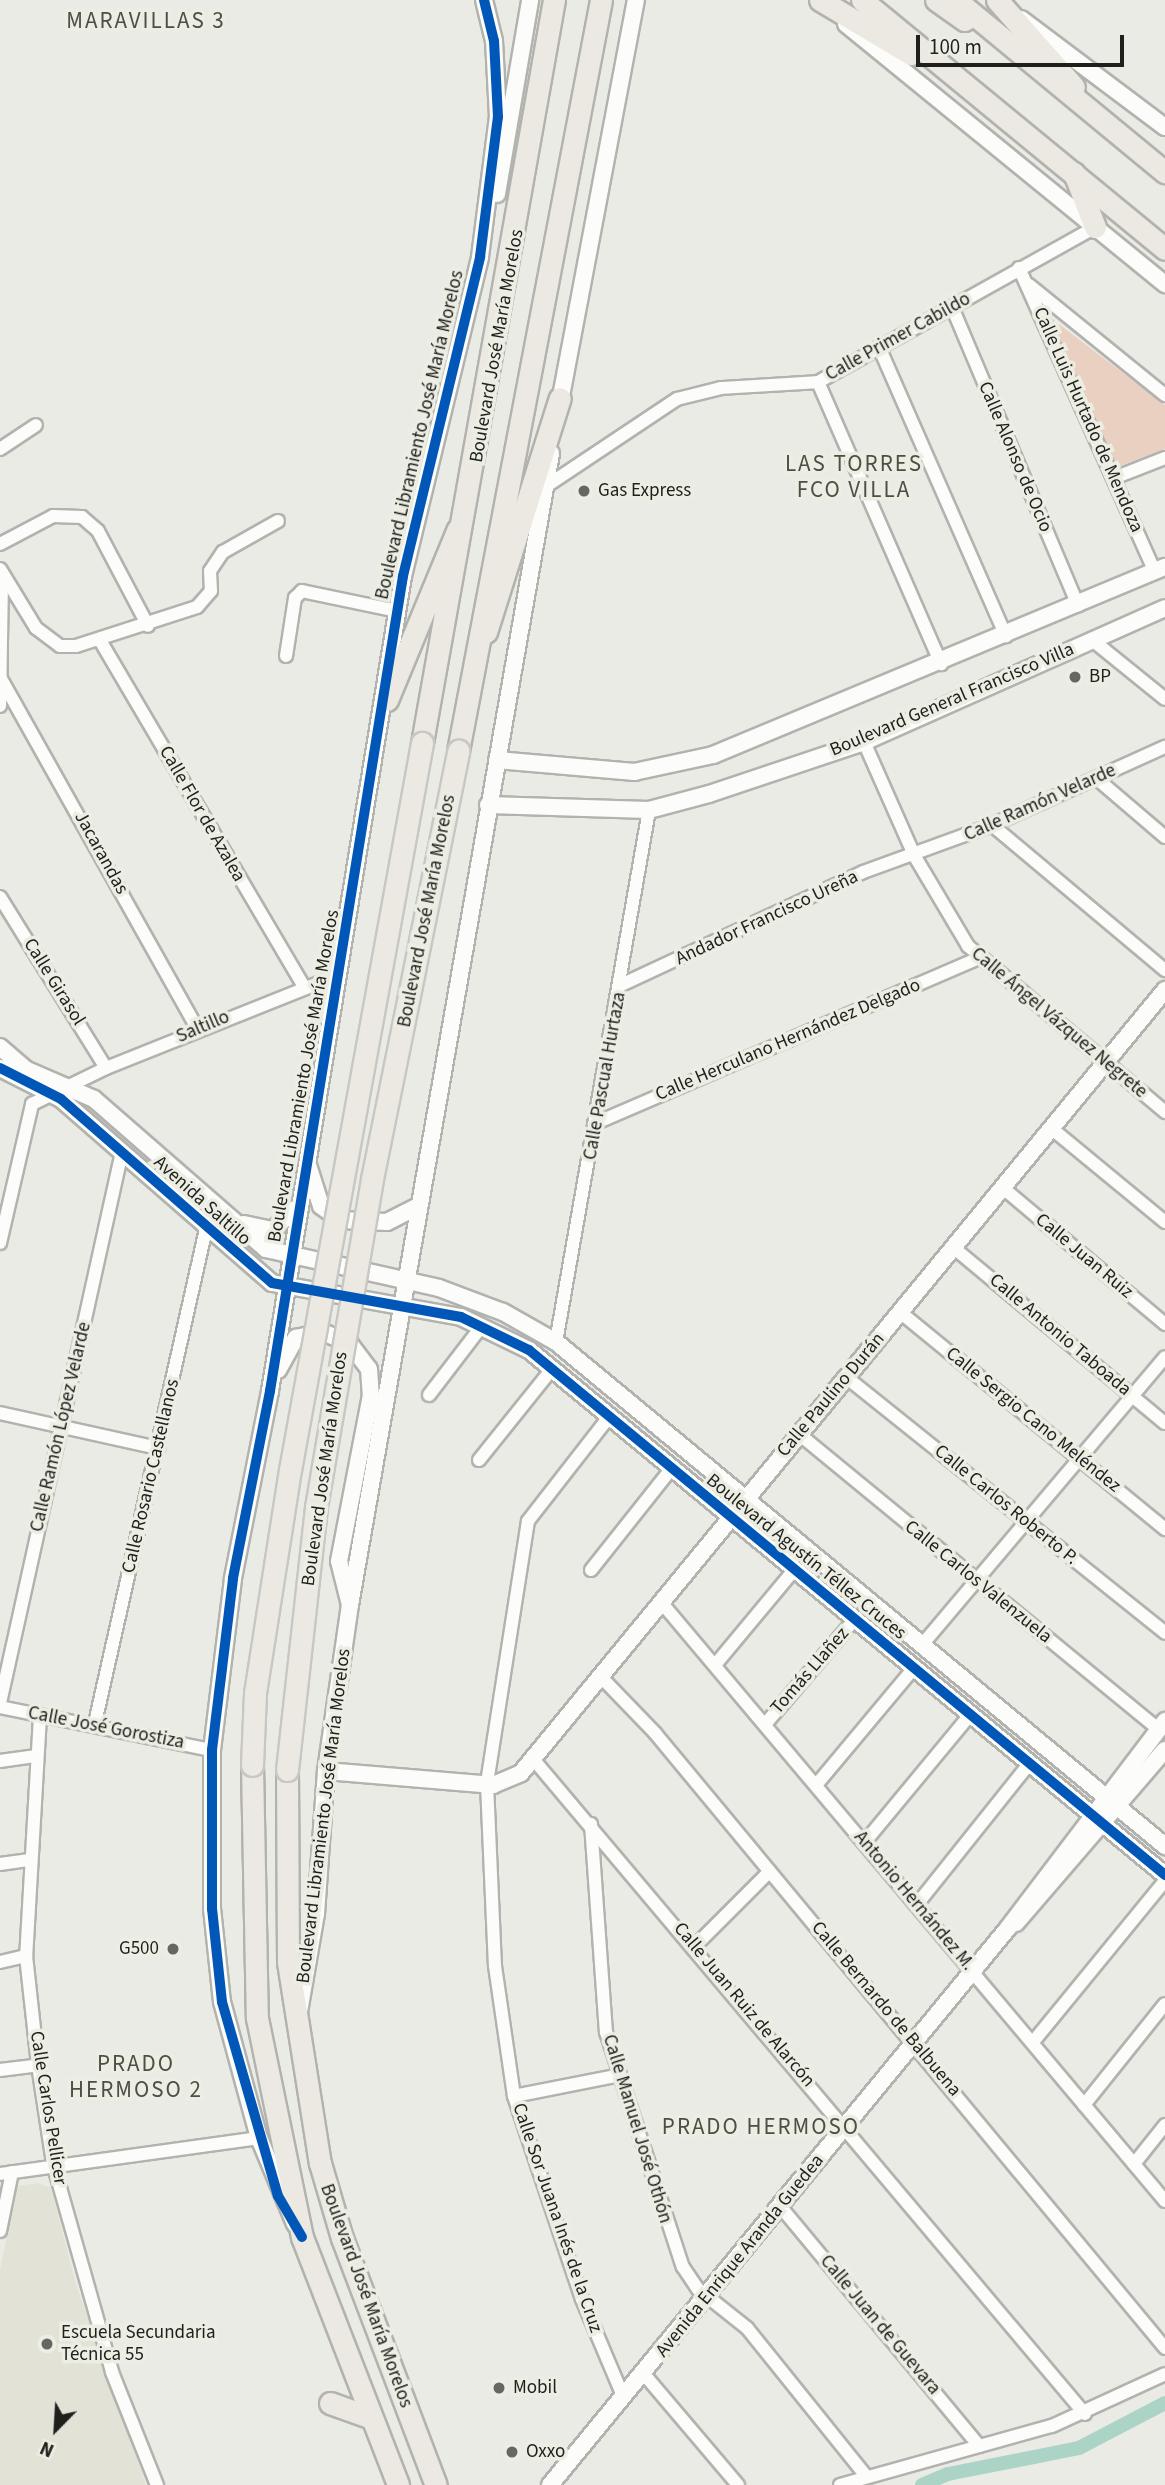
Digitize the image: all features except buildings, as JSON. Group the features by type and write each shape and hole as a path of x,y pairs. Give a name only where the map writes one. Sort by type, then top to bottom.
{"main road":[{"name":"Boulevard José María Morelos","path":"398,2485 369,2417 302,2237 257,2018 252,1765 255,1693 290,1470 512,263 554,0"},
{"name":"Boulevard José María Morelos","path":"436,2485 335,2216 310,2111 288,1962 287,1770 323,1466 372,1179 458,751 471,666 601,0"},
{"path":"819,0 964,85"},
{"path":"862,0 1165,249"},
{"path":"892,0 891,9 915,45"},
{"path":"936,0 1053,81"},
{"path":"956,0 1165,172"},
{"path":"1002,5 1089,109"},
{"path":"1073,171 1095,227"},
{"path":"471,666 504,590 560,398"},
{"path":"387,700 429,589 468,509"},
{"path":"330,2403 369,2417"}],"street":[{"name":"Boulevard Libramiento José María Morelos","path":"302,2237 278,2196 259,2138 222,2002 212,1909 212,1750 233,1578 270,1391 296,1208 387,700 397,611 480,257 498,117 494,41 484,0"},
{"path":"480,257 506,153 530,0"},
{"name":"Boulevard Libramiento José María Morelos","path":"297,2018 316,1914 326,1771 350,1605 560,398 636,0"},
{"path":"819,0 1165,284"},
{"path":"1002,5 1165,127"},
{"name":"Calle Primer Cabildo","path":"545,487 677,399 721,388 818,382 1095,227"},
{"name":"Calle Luis Hurtado de Mendoza","path":"1019,268 1114,478 1160,569"},
{"path":"1026,283 1165,395"},
{"name":"Calle Alonso de Ocio","path":"952,307 1078,606"},
{"path":"879,347 1006,636"},
{"path":"818,382 941,664"},
{"path":"0,449 36,425"},
{"path":"1114,478 1165,458"},
{"path":"0,544 53,516 82,517 98,531 148,626"},
{"path":"1,570 49,639 76,646 101,642 197,607 211,591 215,559 278,521"},
{"name":"Boulevard General Francisco Villa","path":"497,760 594,773 667,767 767,737 1160,569"},
{"path":"0,706 1,570"},
{"path":"286,656 295,598 302,591 397,611"},
{"name":"Boulevard General Francisco Villa","path":"488,804 649,810 864,742 1165,608"},
{"path":"1091,639 1165,699"},
{"name":"Calle Flor de Azalea","path":"101,642 303,985"},
{"name":"Jacarandas","path":"1,677 198,1030"},
{"name":"Calle Ángel Vázquez Negrete","path":"864,742 914,855 954,927 979,958 1165,1112"},
{"name":"Calle Ramón Velarde","path":"914,855 992,825 1165,747"},
{"path":"1096,778 1165,837"},
{"name":"Calle Pascual Hurtaza","path":"556,1342 621,985 649,810"},
{"path":"992,825 1165,970"},
{"name":"Andador Francisco Ureña","path":"621,985 863,872 914,855"},
{"name":"Calle Girasol","path":"0,897 106,1068"},
{"name":"Calle Herculano Hernández Delgado","path":"596,1123 979,958"},
{"name":"Saltillo","path":"0,1243 26,1116 52,1093 303,985 339,975"},
{"name":"Calle Paulino Durán","path":"488,1784 510,1781 534,1760 743,1500 1163,996"},
{"name":"Avenida Saltillo","path":"0,1047 25,1069 70,1084 266,1249 290,1258 408,1282"},
{"name":"Avenida Saltillo","path":"0,1068 52,1093 122,1152 258,1276 285,1286 404,1304"},
{"path":"1051,1128 1165,1222"},
{"name":"Calle Ramón López Velarde","path":"0,1705 122,1152"},
{"path":"306,1156 314,1194 340,1220 387,1222 419,1206"},
{"name":"Calle Juan Ruiz","path":"1003,1188 1165,1324"},
{"path":"226,1214 265,1232 296,1208"},
{"name":"Calle Rosario Castellanos","path":"95,1723 206,1229"},
{"name":"Calle Antonio Taboada","path":"954,1248 1165,1423"},
{"name":"Boulevard Agustín Téllez Cruces","path":"408,1282 503,1312 556,1342 743,1500 1165,1846"},
{"name":"Boulevard Agustín Téllez Cruces","path":"404,1304 482,1326 552,1369 1165,1875"},
{"name":"Calle Sergio Cano Meléndez","path":"900,1312 1165,1529"},
{"path":"429,1395 482,1326"},
{"path":"270,1391 291,1345 309,1332 338,1336 369,1368 371,1395 339,1561 350,1605"},
{"path":"922,1646 1165,1357"},
{"path":"479,1460 552,1369"},
{"name":"Calle Carlos Roberto P.","path":"846,1377 1165,1633"},
{"path":"0,1413 158,1448"},
{"name":"Calle Sor Juana Inés de la Cruz","path":"609,1417 528,1521 488,1784 495,1966 514,2096 577,2286 623,2396"},
{"name":"Calle Carlos Valenzuela","path":"799,1433 976,1581 1162,1725"},
{"path":"591,1570 671,1469"},
{"path":"715,1665 795,1569"},
{"name":"Antonio Hernández M.","path":"661,1602 766,1722 864,1843 918,1903 1165,2201"},
{"name":"Tomás Llañez","path":"766,1722 854,1620"},
{"path":"817,1784 914,1668"},
{"name":"Calle Bernardo de Balbuena","path":"601,1676 770,1871 1165,2348"},
{"name":"Calle José Gorostiza","path":"0,1705 40,1716 95,1723 212,1750"},
{"path":"864,1843 970,1715"},
{"name":"Calle Carlos Pellicer","path":"40,1716 26,1956 38,2065 53,2163 112,2372 157,2485"},
{"name":"Avenida Enrique Aranda Guedea","path":"1008,1928 1090,1814 1162,1725"},
{"name":"Avenida Enrique Aranda Guedea","path":"550,2485 846,2127 972,1968 1105,1826 1165,1750"},
{"path":"0,1761 36,1756"},
{"name":"Calle Juan Ruiz de Alarcón","path":"534,1760 591,1824 1085,2414"},
{"path":"918,1903 1029,1764"},
{"path":"326,1771 488,1784"},
{"name":"Calle Manuel José Othón","path":"591,1824 599,1978 616,2076 683,2267 708,2295 747,2328 865,2475"},
{"path":"0,1864 30,1860"},
{"path":"694,1947 770,1871"},
{"path":"1033,2042 1165,1881"},
{"path":"0,1962 26,1956"},
{"path":"1084,2105 1165,2004"},
{"path":"0,2070 38,2065"},
{"path":"514,2096 616,2076"},
{"path":"1134,2164 1165,2125"},
{"path":"0,2231 6,2173 53,2163 259,2138"},
{"name":"Calle Juan de Guevara","path":"780,2206 979,2445"},
{"path":"643,2373 738,2485"},
{"path":"840,2485 865,2475 1085,2414 1165,2374"}],"shaded area":[{"path":"1047,315 1165,405 1165,449 1117,467"},
{"name":"Escuela Secundaria Técnica 55","path":"38,2183 51,2188 76,2284 146,2485 0,2485 0,2270 17,2186"}],"waterway":[{"path":"922,2485 948,2474 1079,2448 1165,2403"}],"cycle path":[{"path":"302,2237 278,2196 222,2002 212,1909 212,1750 233,1578 270,1391 403,576 480,257 498,117 494,41 484,0"},
{"path":"0,1068 61,1099 272,1283 461,1317 529,1350 1165,1875"}],"place":[{"name":"Gas Express","path":"584,491"},
{"name":"BP","path":"1075,677"},
{"name":"G500","path":"173,1949"},
{"name":"Escuela Secundaria Técnica 55","path":"47,2344"},
{"name":"Mobil","path":"499,2388"},
{"name":"Oxxo","path":"512,2452"}],"district":[{"name":"MARAVILLAS 3","path":"146,21"},
{"name":"LAS TORRES FCO VILLA","path":"854,477"},
{"name":"PRADO HERMOSO 2","path":"136,2077"},
{"name":"PRADO HERMOSO","path":"761,2127"}]}
